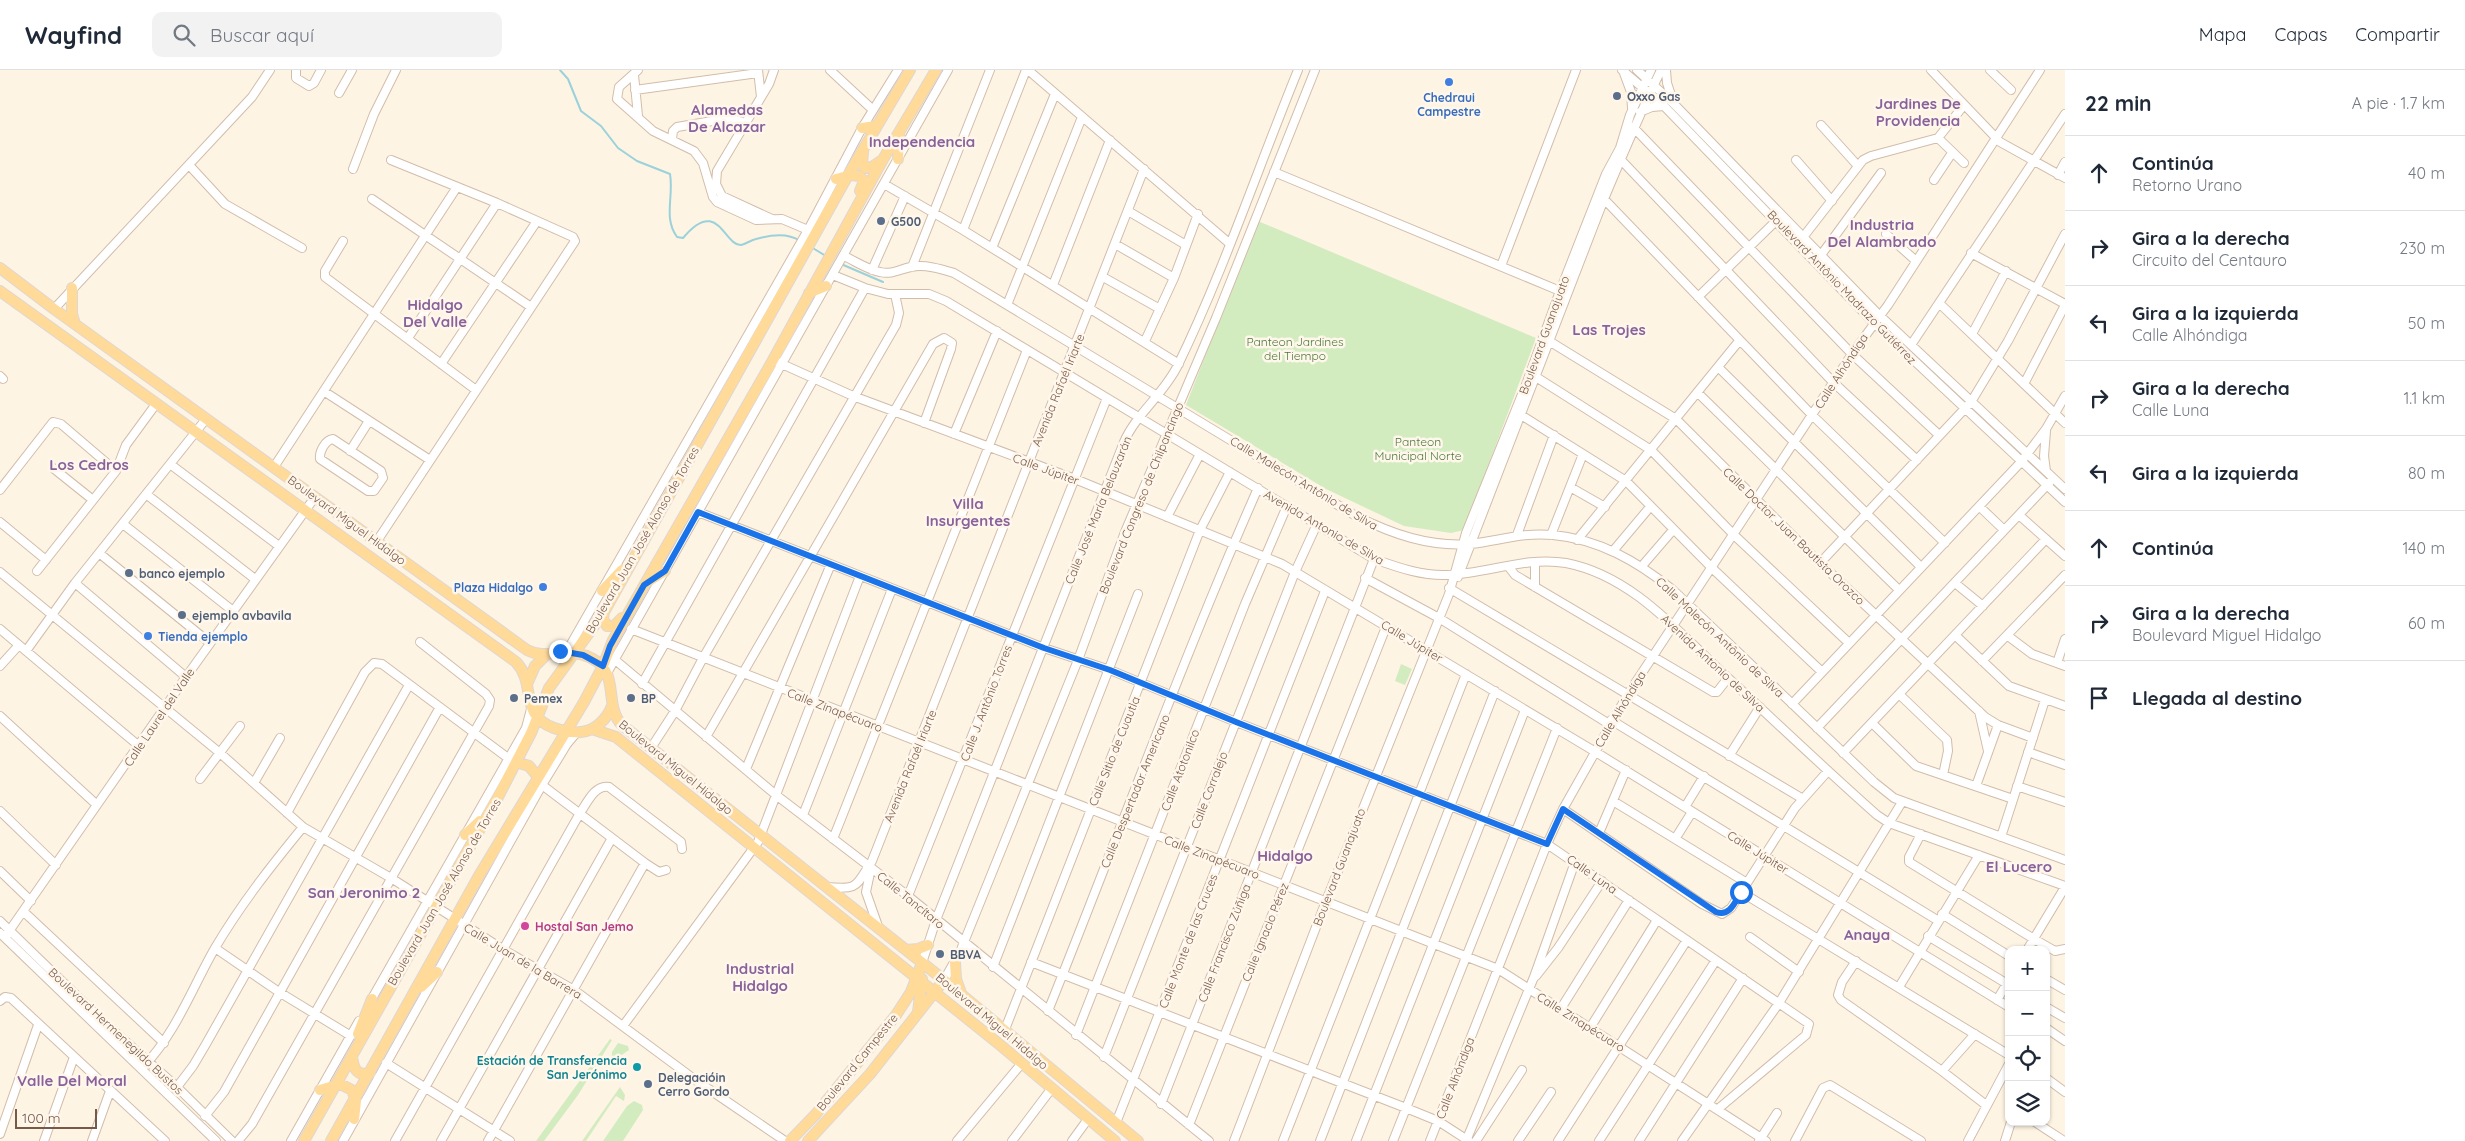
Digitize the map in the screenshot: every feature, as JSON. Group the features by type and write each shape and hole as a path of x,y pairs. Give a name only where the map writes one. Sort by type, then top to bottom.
{"main road":[{"name":"Boulevard Juan José Alonso de Torres","path":"330,1141 455,919 540,781 565,732 605,670 610,646 628,612 772,360 882,161 936,70"},
{"name":"Boulevard Juan José Alonso de Torres","path":"304,1141 352,1056 431,903 489,811 512,760 537,718 549,688 571,652 604,612 804,244 824,219 846,177 909,71"},
{"path":"862,128 876,126"},
{"path":"898,159 899,132"},
{"path":"867,142 862,157 862,165 870,168 882,161"},
{"path":"836,179 854,174 862,177 864,181 853,205 852,215"},
{"path":"824,219 827,195"},
{"name":"Boulevard Miguel Hidalgo","path":"0,268 54,309 527,650 546,655"},
{"path":"809,293 826,286"},
{"path":"72,288 72,314 75,324"},
{"name":"Boulevard Miguel Hidalgo","path":"0,291 516,662 523,670 531,709 543,723 565,732 592,729 616,737 1022,1063 1115,1141"},
{"path":"602,592 635,554"},
{"path":"644,585 665,571"},
{"path":"604,612 604,621 609,627 614,626 628,612"},
{"path":"527,684 535,666 546,655 571,652 590,657 605,670"},
{"name":"Boulevard Miguel Hidalgo","path":"605,670 613,691 612,706 619,721 944,980 1004,1032 1138,1141"},
{"path":"592,729 604,718 612,706"},
{"path":"512,760 529,766 540,781 558,758"},
{"path":"465,835 489,811"},
{"path":"906,950 918,949 928,945"},
{"path":"955,962 956,979 962,996"},
{"path":"917,1014 922,963"},
{"path":"413,994 437,972"},
{"name":"Boulevard Campestre","path":"790,1141 816,1114 896,1014 919,980"},
{"name":"Boulevard Campestre","path":"808,1141 843,1105 944,980"},
{"path":"370,1073 357,1072 352,1056 372,999"},
{"path":"406,1026 408,1004"},
{"path":"320,1090 335,1085 345,1085 352,1090 356,1097 354,1119"}],"street":[{"path":"54,309 252,97 270,70"},
{"path":"296,70 296,78 309,86 314,83 321,70"},
{"path":"339,93 352,70"},
{"path":"353,169 374,114 396,70"},
{"path":"772,219 726,198 718,188 715,179 717,171 773,77 774,70"},
{"path":"830,70 873,110"},
{"path":"571,652 689,434 804,244 808,230 862,128 898,70"},
{"name":"Boulevard Juan José Alonso de Torres","path":"605,670 614,659 665,571 948,70"},
{"path":"912,266 935,213 990,70"},
{"path":"963,230 1027,70 1198,214 1229,243"},
{"name":"Calle José María Belauzarán","path":"922,963 936,920 996,772 1127,435 1158,398 1179,364 1298,70"},
{"name":"Boulevard Congreso de Chilpancingo","path":"944,980 964,943 1078,660 1136,504 1177,410 1314,70"},
{"path":"1501,266 1576,70"},
{"name":"Boulevard Antônio Madrazo Gutiérrez","path":"1638,70 1673,103 1873,322 2065,502"},
{"name":"Boulevard Guanajuato","path":"1234,1141 1266,1054 1450,590 1560,291 1603,183 1646,90 1647,78 1651,70"},
{"name":"Boulevard Guanajuato","path":"1646,90 1654,84 1661,70"},
{"path":"1666,70 1667,83 1673,103"},
{"path":"1933,70 1995,137 2033,162 2062,176 2065,162"},
{"path":"1990,70 2011,90"},
{"name":"Calle Alhóndiga","path":"1430,1141 1547,844 1563,809 1610,722 1873,322 1888,305 1915,260 2040,70"},
{"path":"635,90 758,71 761,97"},
{"path":"1622,71 1631,92 1636,112 1652,106 1664,106"},
{"name":"Boulevard Antônio Madrazo Gutiérrez","path":"1622,71 1664,106 1779,218 1804,236 1879,315 2065,489"},
{"path":"636,72 635,90 638,116"},
{"path":"636,72 620,85 616,95 619,102 638,116 653,131 686,146 700,157 713,197 721,205 760,221 772,219 787,220 808,230"},
{"path":"992,248 1054,94"},
{"path":"1804,236 1858,166 1871,156 1938,138 1964,105"},
{"name":"Boulevard Guanajuato","path":"1465,546 1521,415 1604,200 1622,161 1636,112"},
{"path":"1911,345 2065,114"},
{"path":"1007,305 1082,117"},
{"path":"672,139 673,131 677,127 730,118 745,123"},
{"path":"1822,125 1858,166"},
{"path":"1633,127 1750,246 1852,354 1939,435"},
{"path":"1938,138 1964,163"},
{"path":"1053,285 1110,140"},
{"path":"1934,180 1952,153"},
{"path":"377,541 575,240 573,237 497,203 391,160"},
{"path":"1796,160 1832,201"},
{"path":"1622,161 1834,382 1917,460"},
{"path":"189,164 225,204 302,248"},
{"name":"Avenida Rafaél Iriarte","path":"826,887 855,886 862,880 870,865 1091,309 1144,169"},
{"path":"1274,172 1560,291"},
{"path":"1821,255 1881,173"},
{"path":"884,184 963,230 1179,364"},
{"path":"274,467 325,392 457,187"},
{"path":"872,270 905,196"},
{"path":"721,205 726,198"},
{"path":"372,199 532,307"},
{"path":"1604,200 1812,415 1945,543"},
{"path":"408,338 497,203"},
{"path":"1128,211 1186,245"},
{"path":"1144,341 1174,278 1198,214"},
{"path":"1698,297 1779,218"},
{"path":"441,364 537,221"},
{"path":"1886,234 1915,260"},
{"path":"1820,563 1972,402 2037,288 2065,234"},
{"path":"343,241 326,268 324,276 476,390"},
{"path":"1115,244 1174,278"},
{"path":"1971,253 2065,304 2024,384"},
{"name":"Calle Malecón Antônio de Silva","path":"842,258 872,270 893,272 912,266 936,268 954,274 1177,410 1242,446 1356,516 1382,529 1424,541 1465,546 1517,535 1551,535 1577,540 1613,551 1642,566 1874,782 1901,804 2065,860"},
{"path":"1972,334 2006,271"},
{"name":"Avenida Antonio de Silva","path":"834,272 865,288 896,294 918,293 937,296 1066,371 1107,398 1374,559 1411,571 1456,573 1535,562 1565,563 1603,574 1638,596 1673,624 1728,678 1877,815 1921,834 2065,886"},
{"path":"1102,277 1160,309"},
{"path":"642,684 865,288"},
{"path":"651,748 675,711 703,658 899,316 896,294"},
{"path":"1939,303 2065,423"},
{"path":"954,434 997,331"},
{"path":"706,737 936,341 940,338 947,339 952,343 951,348 924,423"},
{"name":"Calle Doctor Juan Bautista Orozco","path":"1549,341 1676,420 1900,640 1979,711 1998,725 2032,738"},
{"path":"1577,540 1739,341"},
{"path":"833,839 1027,350"},
{"name":"Calle Júpiter","path":"772,360 853,396 1075,479 1265,555 1557,728 2005,1004"},
{"path":"1718,367 1921,567"},
{"path":"1536,377 1652,450 1734,535 1849,643"},
{"path":"325,392 430,460"},
{"path":"1698,393 1899,590"},
{"path":"1792,704 2021,462 2046,428 2065,396"},
{"name":"Calle J. Antônio Torres","path":"908,896 964,760 1107,398"},
{"path":"37,571 116,471 126,445 156,404"},
{"path":"1521,415 1626,481 1673,530 1822,672"},
{"path":"26,651 75,583 206,419"},
{"path":"350,451 369,421"},
{"path":"0,490 53,422 61,424 116,471"},
{"path":"2046,428 2044,449 2046,471"},
{"path":"1517,535 1554,435"},
{"path":"331,439 350,451 383,473 383,478 374,491 368,491 320,459 320,453 331,439"},
{"path":"1167,517 1200,454"},
{"path":"1551,535 1583,454"},
{"path":"170,464 279,546"},
{"path":"53,468 93,500"},
{"name":"Calle Sitio de Cuautla","path":"1004,1032 1200,530 1230,472"},
{"path":"1817,728 2052,478"},
{"path":"1570,487 1605,507"},
{"name":"Calle Despertador Americano","path":"1048,1012 1172,697 1258,488"},
{"path":"146,494 255,579"},
{"name":"Calle Laurel del Valle","path":"2,935 11,931 186,677 315,497"},
{"name":"Calle Atotonilco","path":"1076,1035 1265,555 1287,506"},
{"path":"1613,551 1650,507"},
{"path":"1980,507 2004,530"},
{"name":"Calle Luna","path":"698,512 1044,648 1110,670 1204,710 1483,817 1547,844 1808,1022 1810,1027 1806,1034 1718,1109"},
{"path":"2019,515 2065,556"},
{"path":"0,522 46,560"},
{"path":"123,524 233,611"},
{"name":"Calle Corralejo","path":"1104,1057 1295,572 1317,524"},
{"path":"1642,566 1673,530"},
{"path":"1844,753 2046,539"},
{"path":"99,553 210,643"},
{"name":"Calle Francisco Zúñiga","path":"1161,1104 1374,559"},
{"path":"1535,562 1535,587"},
{"path":"746,769 831,564"},
{"path":"1508,566 1512,572 1535,587 1714,692 1728,678"},
{"name":"Calle Juan de la Barrera","path":"0,572 164,709 220,753 303,827 391,878 504,950 574,990 694,1079 785,1141"},
{"path":"1982,661 2065,575"},
{"path":"623,1026 761,836 860,576"},
{"path":"1366,578 1439,618 1610,722 1784,824 1860,872 2005,954"},
{"path":"75,583 186,677"},
{"path":"1954,583 1983,606"},
{"path":"803,815 845,713 892,589"},
{"path":"1450,590 1803,799"},
{"name":"Calle Monte de las Cruces","path":"1116,1123 1325,591"},
{"path":"993,967 1138,594"},
{"name":"Calle Ignacio Pérez","path":"1189,1125 1386,627"},
{"path":"0,629 139,746"},
{"name":"Calle Zinapécuaro","path":"631,629 1498,969 1718,1109 1762,1140"},
{"path":"1956,636 2009,686 2065,706"},
{"path":"2008,636 2032,654 2061,665 2065,639"},
{"path":"238,1141 252,1124 488,709 489,698 420,642"},
{"path":"0,666 19,645"},
{"name":"Calle Tancítaro","path":"614,659 776,795 870,865 1208,1141"},
{"path":"287,813 365,672 376,663 382,664 512,760"},
{"path":"1283,1141 1466,674"},
{"path":"176,1087 193,1066 409,685"},
{"path":"1320,1141 1494,691"},
{"path":"1900,695 1947,740 1948,751 1943,775"},
{"path":"2001,837 2045,700"},
{"path":"205,1116 224,1092 440,707"},
{"path":"1729,756 1760,707"},
{"name":"Boulevard Juan José Alonso de Torres","path":"291,1141 372,999 431,903 465,835 512,760 526,728 531,709"},
{"path":"1356,1141 1525,710"},
{"path":"1979,711 1988,751"},
{"path":"0,716 97,805"},
{"path":"1872,723 1912,762 1943,775 2013,799"},
{"path":"1976,786 1998,725"},
{"path":"200,779 240,726"},
{"path":"1394,1141 1465,956 1557,728"},
{"path":"558,758 577,732"},
{"path":"254,783 280,738"},
{"path":"2028,752 2065,765"},
{"path":"1599,833 1626,770"},
{"path":"1563,809 1716,912 1722,914 1728,911 1784,824 1828,771"},
{"path":"1676,839 1704,776"},
{"path":"540,781 645,863 659,872 666,870"},
{"name":"Boulevard Juan José Alonso de Torres","path":"343,1141 406,1026 465,925 540,781"},
{"path":"395,1141 580,814 600,786 609,787 681,842 682,849"},
{"path":"2017,786 2065,802"},
{"path":"1613,801 1747,882"},
{"path":"1682,1141 1779,1003 1820,939 1901,804"},
{"path":"0,811 56,865"},
{"path":"141,1070 164,1043 215,948 248,894 303,827"},
{"path":"1921,834 1909,857 1909,862 2055,951 2065,949"},
{"path":"442,1141 612,838"},
{"path":"1899,987 1919,950 1979,855"},
{"path":"1031,962 1095,985 1438,1121 1467,1140 1534,978 1575,862"},
{"path":"488,1141 645,863"},
{"name":"Avenida Rafaél Iriarte","path":"870,865 866,892 879,930"},
{"path":"0,871 31,901"},
{"path":"1534,978 1558,948 1602,880"},
{"path":"2030,946 2065,886"},
{"path":"1741,892 2005,1052"},
{"path":"1560,1010 1629,900"},
{"path":"24,912 164,1043"},
{"path":"1590,1028 1657,920"},
{"name":"Boulevard Hermenegildo Bustos","path":"0,921 147,1063 176,1087 232,1141"},
{"name":"Boulevard Hermenegildo Bustos","path":"2,935 216,1141"},
{"path":"1928,936 2005,981"},
{"path":"1750,937 1799,972"},
{"path":"1558,1141 1687,940"},
{"path":"215,948 280,992 351,1036"},
{"path":"1599,1141 1716,960"},
{"path":"1856,961 1839,990 1840,1000 1942,1071 1986,1105"},
{"path":"1639,1141 1743,978"},
{"path":"2050,981 2065,990"},
{"path":"1997,1000 2005,988"},
{"path":"0,1001 5,996 11,998 165,1141"},
{"path":"2050,1009 2065,1018"},
{"path":"0,1134 38,1025"},
{"path":"2050,1030 2065,1040"},
{"path":"1942,1071 1975,1034"},
{"path":"44,1141 74,1057"},
{"path":"386,1063 510,1141"},
{"path":"957,1141 1022,1063"},
{"path":"1476,1141 1522,1070"},
{"path":"1968,1141 2005,1071"},
{"path":"2050,1081 2065,1092"},
{"path":"1795,1141 1823,1088 1828,1085 1837,1088 1921,1141"},
{"path":"1012,1141 1052,1088"},
{"path":"92,1141 110,1090"},
{"path":"1518,1141 1551,1092"},
{"path":"1762,1140 1778,1113"},
{"path":"1072,1141 1088,1119"},
{"path":"2005,1141 2010,1126"},
{"path":"2041,1126 2064,1141"}],"green space":[{"path":"1258,221 1536,338 1464,530 1451,533 1404,526 1326,489 1186,405"},
{"path":"1401,664 1412,669 1405,685 1395,681"},
{"path":"610,1039 612,1040 578,1095 544,1141 536,1141"},
{"path":"618,1043 628,1046 629,1050 620,1056 623,1059 620,1065 611,1066 612,1052"},
{"path":"620,1087 625,1095 624,1101 616,1096 586,1141 582,1141"},
{"path":"634,1101 642,1105 643,1110 623,1141 603,1141 627,1106"}],"waterway":[{"path":"560,70 568,79 581,111 601,126 618,148 637,161 670,174 670,215 673,230 677,237 683,238 695,226 704,222 712,222 719,226 735,243 741,245 754,240 784,235 800,241"},
{"path":"811,247 826,256"},
{"path":"841,264 883,282"}],"place":[{"name":"Chedraui Campestre","path":"1449,82"},
{"name":"Oxxo Gas","path":"1617,96"},
{"name":"G500","path":"881,221"},
{"name":"banco ejemplo","path":"129,573"},
{"name":"Plaza Hidalgo","path":"543,587"},
{"name":"ejemplo avbavila","path":"182,615"},
{"name":"Tienda ejemplo","path":"148,636"},
{"name":"Pemex","path":"514,698"},
{"name":"BP","path":"631,698"},
{"name":"Hostal San Jemo","path":"525,926"},
{"name":"BBVA","path":"940,954"},
{"name":"Estación de Transferencia San Jerónimo","path":"637,1067"},
{"name":"Delegacióin Cerro Gordo","path":"648,1084"}],"district":[{"name":"Jardines De Providencia","path":"1918,112"},
{"name":"Alamedas De Alcazar","path":"727,118"},
{"name":"Independencia","path":"922,141"},
{"name":"Industria Del Alambrado","path":"1882,232"},
{"name":"Hidalgo Del Valle","path":"435,312"},
{"name":"Las Trojes","path":"1609,329"},
{"name":"Los Cedros","path":"89,464"},
{"name":"Villa Insurgentes","path":"968,512"},
{"name":"Hidalgo","path":"1285,855"},
{"name":"El Lucero","path":"2019,866"},
{"name":"San Jeronimo 2","path":"364,892"},
{"name":"Anaya","path":"1867,934"},
{"name":"Industrial Hidalgo","path":"760,976"},
{"name":"Valle Del Moral","path":"72,1080"}],"route":[{"path":"560,651 590,657 603,666 610,646 644,585 665,571 698,512 1044,648 1110,670 1172,697 1483,817 1547,844 1563,809 1719,914 1725,913 1731,908 1741,892"}],"park label":[{"name":"Panteon Jardines del Tiempo","path":"1295,348"},
{"name":"Panteon Municipal Norte","path":"1418,448"}]}
